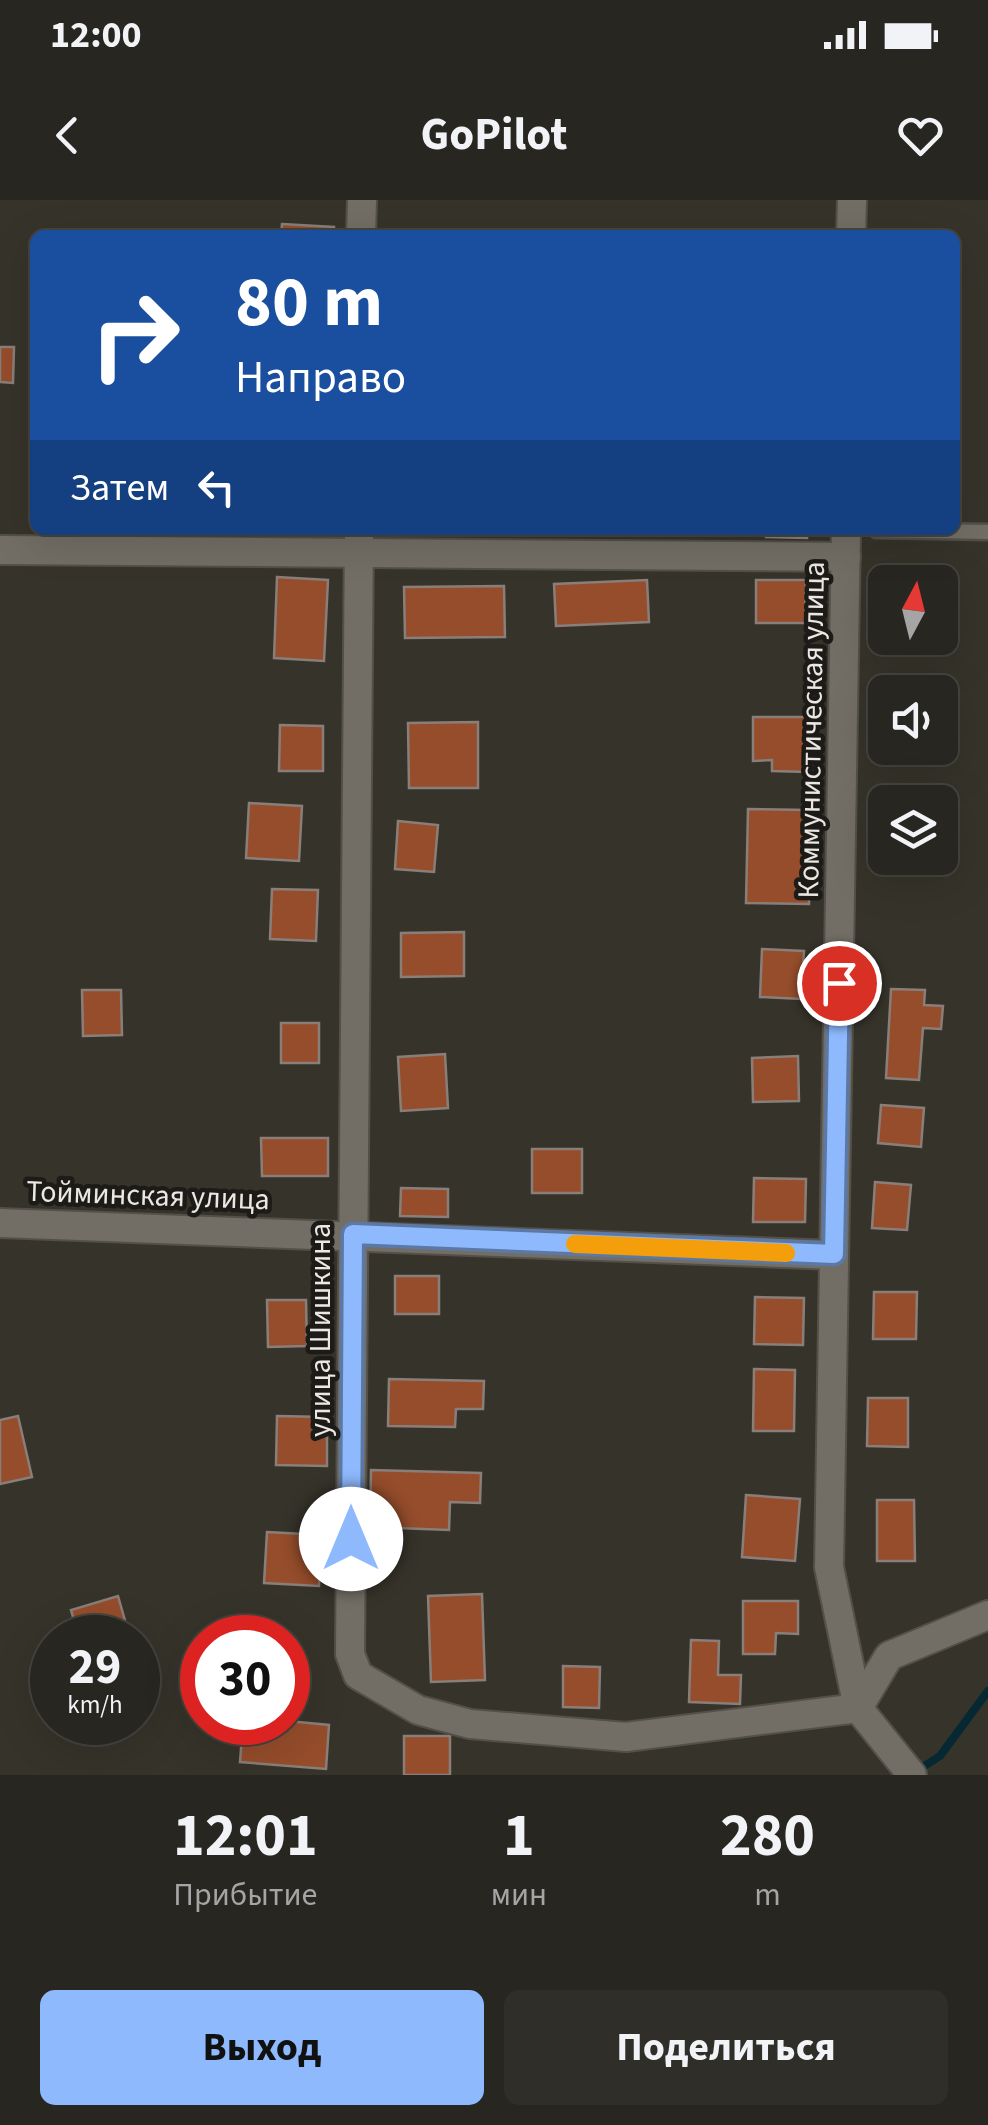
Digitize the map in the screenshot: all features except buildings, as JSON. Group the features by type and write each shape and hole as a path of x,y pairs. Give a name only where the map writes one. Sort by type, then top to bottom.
{"street":[{"path":"362,200 362,230"},
{"path":"852,200 852,230"},
{"path":"0,550 359,541 846,544"},
{"name":"улица Шишкина","path":"359,541 350,1654 358,1675 418,1710 470,1724 626,1737 866,1717"},
{"name":"Коммунистическая улица","path":"846,544 829,1567 866,1717"},
{"name":"Тойминская улица","path":"0,1223 834,1254"},
{"path":"912,1775 866,1717 889,1656 988,1616"}],"lane":[{"path":"960,532 988,532"}],"waterway":[{"path":"915,1772 940,1756 988,1691"}],"slow traffic":[{"path":"575,1244 786,1253"}],"route":[{"path":"351,1539 353,1234 834,1254 839,983"}]}
